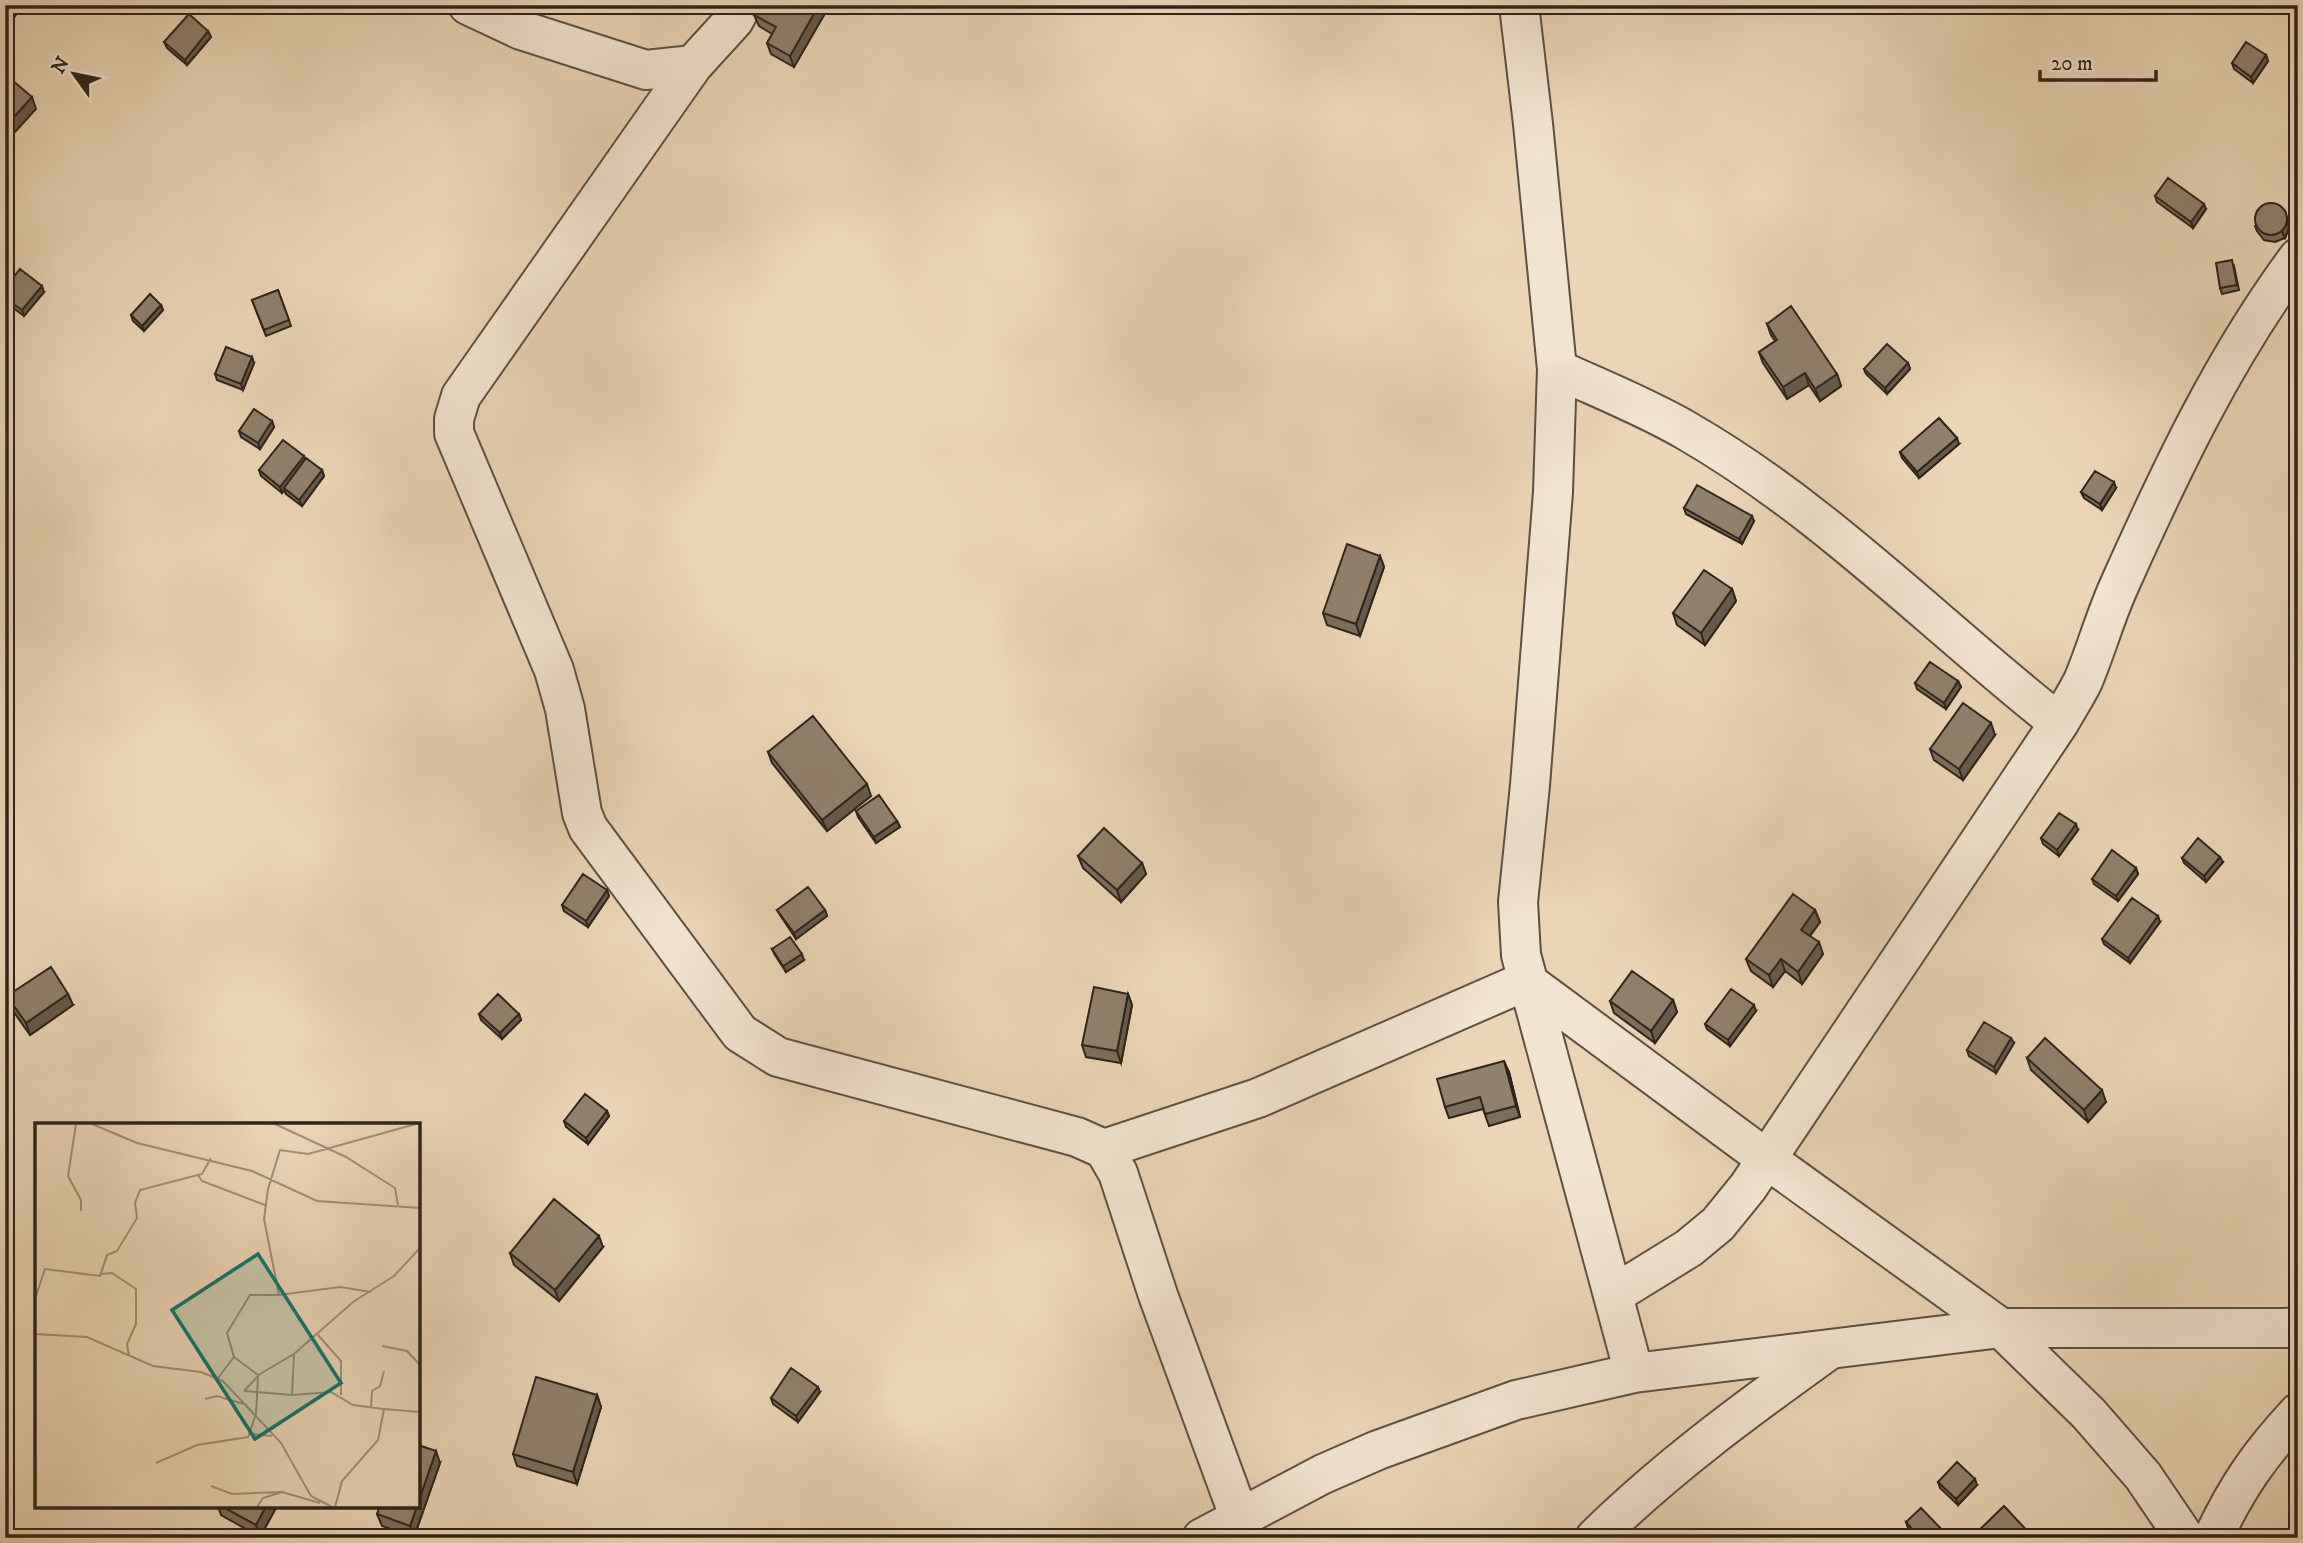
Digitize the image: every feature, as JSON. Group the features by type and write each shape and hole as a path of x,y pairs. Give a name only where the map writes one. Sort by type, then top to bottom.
{"street":[{"path":"468,5 521,30 646,70 693,65"},
{"path":"742,5 734,20 693,65 461,396 454,419 454,433 554,670 565,709 582,813 588,828 740,1033 751,1042 778,1057 1077,1137 1104,1149 1118,1173 1158,1295 1239,1516"},
{"path":"1518,5 1533,124 1557,369 1553,492 1518,902 1521,955 1634,1373"},
{"path":"1613,1295 1689,1248 1718,1224 1768,1160 2059,723 2082,682 2117,590 2206,402 2272,293 2298,258"},
{"path":"1557,369 1686,430 1778,491 1918,603 2002,678 2059,723"},
{"path":"1104,1149 1258,1098 1526,981"},
{"path":"1526,981 2001,1328 2089,1414 2143,1476 2185,1538"},
{"path":"1202,1538 1322,1474 1448,1423 1517,1400 1634,1373 2001,1328 2298,1327"},
{"path":"1595,1538 1676,1463 1833,1347"},
{"path":"2213,1538 2246,1476 2298,1413"}],"building":[{"path":"5,5 17,5 8,18 5,15"},
{"path":"760,5 819,5 790,56 767,43 776,27 754,15"},
{"path":"189,14 208,31 185,60 164,42"},
{"path":"2246,42 2266,55 2251,77 2232,63"},
{"path":"5,74 32,97 5,127"},
{"path":"2168,178 2204,204 2191,222 2155,196"},
{"path":"2271,203 2282,208 2287,219 2282,230 2271,235 2260,230 2255,219 2260,208"},
{"path":"2232,260 2237,285 2220,288 2216,263"},
{"path":"20,269 42,286 22,310 5,298 5,288"},
{"path":"278,290 289,320 264,330 252,300"},
{"path":"150,294 161,305 142,326 131,315"},
{"path":"1791,306 1837,374 1815,389 1805,373 1783,387 1759,352 1777,340 1767,324"},
{"path":"1887,344 1908,363 1885,388 1864,369"},
{"path":"226,347 252,357 241,384 215,374"},
{"path":"254,409 272,421 258,443 239,431"},
{"path":"1939,418 1957,438 1917,472 1900,452"},
{"path":"283,440 304,456 280,487 259,470"},
{"path":"306,458 322,470 299,500 284,488"},
{"path":"2095,471 2114,482 2100,504 2081,492"},
{"path":"1697,485 1752,516 1739,539 1684,508"},
{"path":"1347,544 1380,556 1356,624 1323,613"},
{"path":"1704,570 1732,589 1701,633 1673,613"},
{"path":"1930,662 1958,681 1944,703 1915,683"},
{"path":"1963,703 1991,723 1959,769 1930,749"},
{"path":"813,716 867,784 822,820 768,752"},
{"path":"879,795 897,821 874,837 856,811"},
{"path":"2059,813 2076,824 2057,850 2041,838"},
{"path":"1104,828 1142,863 1117,890 1078,856"},
{"path":"2198,838 2220,857 2204,876 2182,858"},
{"path":"2112,850 2136,868 2116,896 2092,879"},
{"path":"583,874 607,890 586,921 562,905"},
{"path":"808,887 825,910 794,933 777,910"},
{"path":"1793,894 1815,910 1801,930 1819,942 1798,972 1781,959 1769,975 1746,959"},
{"path":"2132,898 2158,916 2128,958 2102,939"},
{"path":"790,937 802,954 783,966 772,949"},
{"path":"51,967 68,994 26,1023 7,996"},
{"path":"1632,971 1673,1000 1651,1031 1610,1001"},
{"path":"1094,987 1128,994 1117,1051 1082,1045"},
{"path":"1731,989 1754,1005 1728,1040 1705,1024"},
{"path":"498,994 519,1014 500,1033 479,1014"},
{"path":"1984,1022 2011,1038 1994,1067 1967,1050"},
{"path":"2045,1038 2102,1090 2084,1110 2027,1058"},
{"path":"1504,1061 1516,1106 1485,1114 1480,1097 1445,1107 1437,1079"},
{"path":"585,1094 607,1111 586,1138 564,1121"},
{"path":"554,1199 599,1236 555,1290 510,1253"},
{"path":"791,1368 818,1387 796,1416 771,1398"},
{"path":"536,1377 597,1395 573,1472 513,1454"},
{"path":"420,1446 436,1451 420,1497"},
{"path":"1957,1462 1975,1479 1956,1499 1938,1482"},
{"path":"2004,1506 2034,1538 1971,1538"},
{"path":"225,1508 265,1508 256,1525"},
{"path":"379,1508 416,1508 410,1526 377,1514"},
{"path":"1921,1508 1950,1538 1920,1538 1906,1522"}]}
